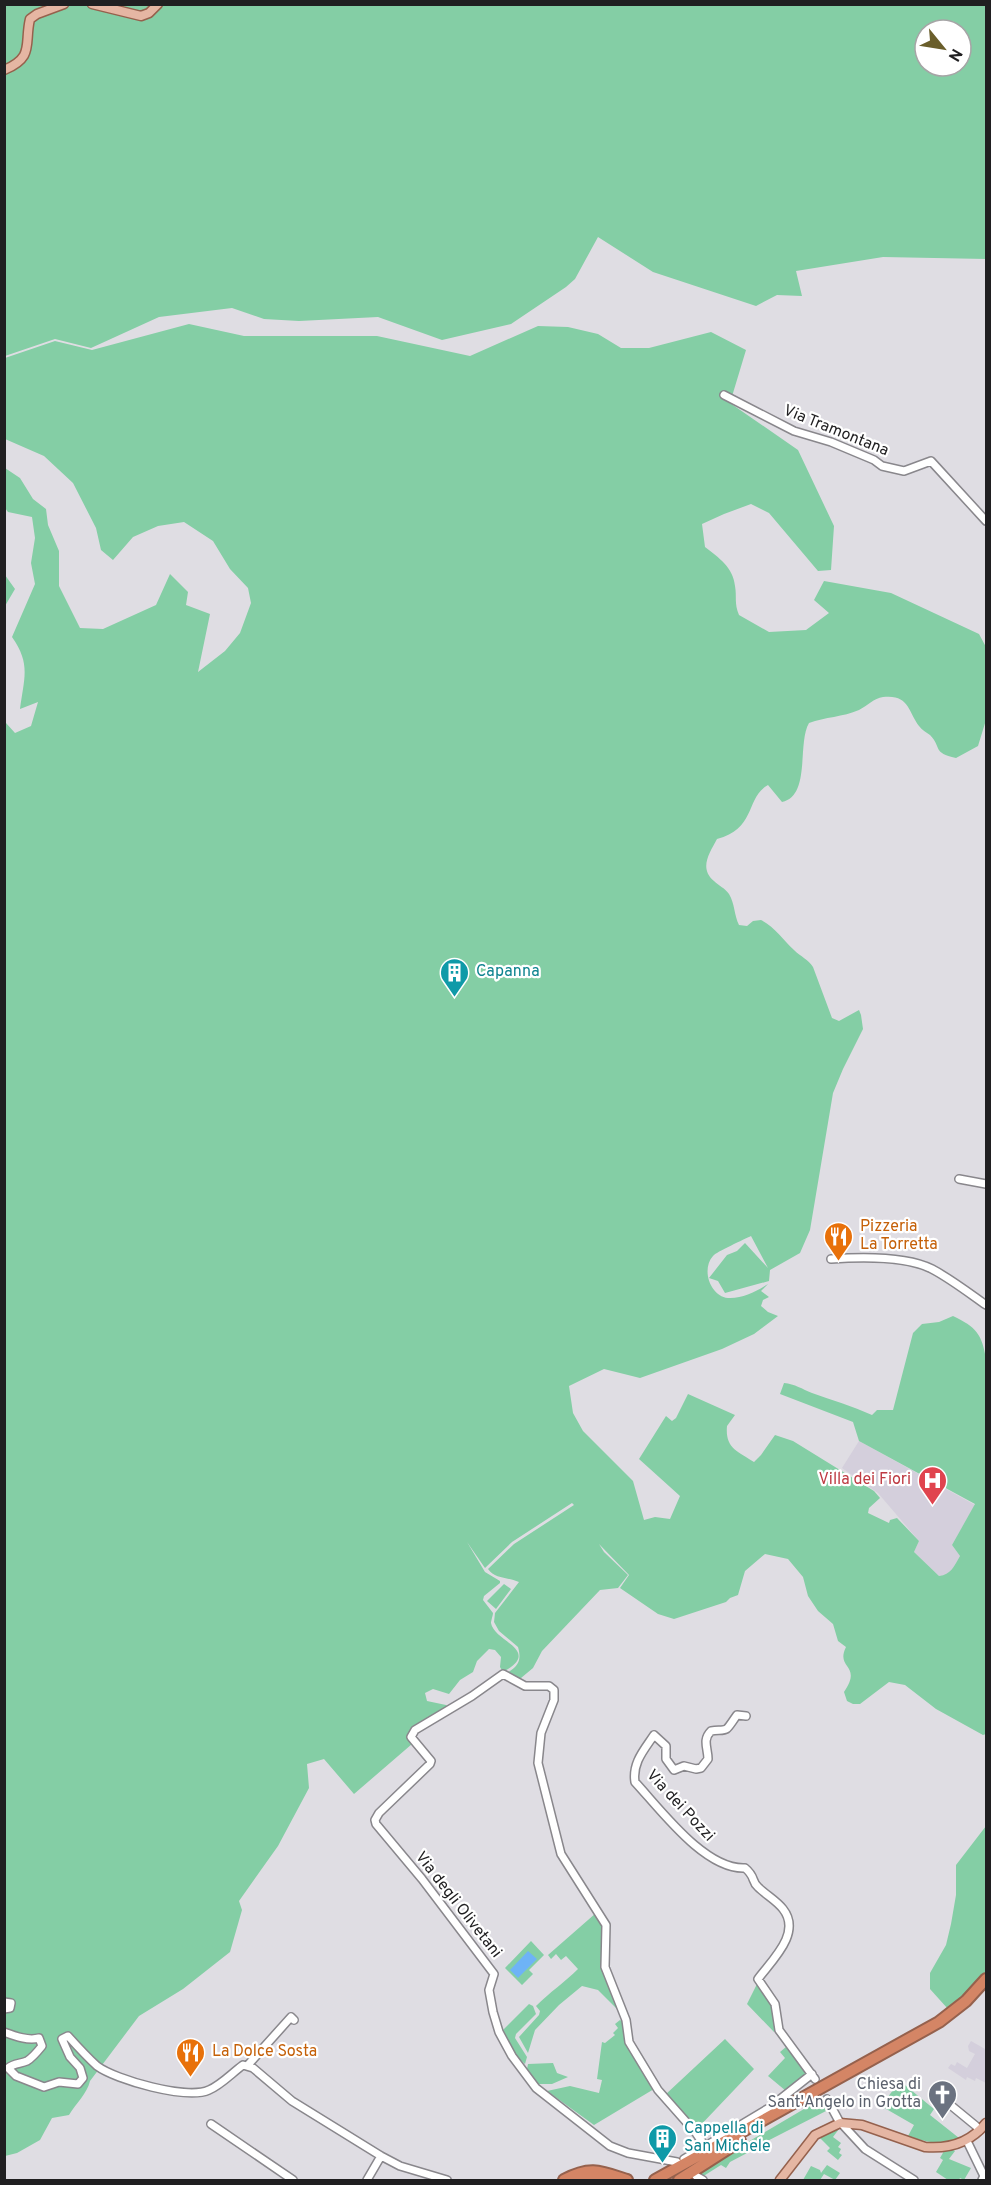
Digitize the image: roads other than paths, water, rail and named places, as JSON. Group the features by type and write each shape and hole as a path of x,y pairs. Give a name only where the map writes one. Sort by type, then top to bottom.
{"highway":[{"path":"655,2181 939,2022 963,2004 987,1979"},
{"path":"671,2181 942,2028 987,1990"},
{"path":"645,2181 740,2141"},
{"path":"564,2181 583,2172 596,2170 627,2181"},
{"path":"580,2181 594,2178 608,2181"}],"main road":[{"path":"4,70 15,66 27,52 30,19 64,4"},
{"path":"92,4 141,16 158,4"},
{"path":"780,2181 815,2135 840,2123 862,2125 925,2147 945,2148 967,2140 987,2124"}],"street":[{"name":"Via Tramontana","path":"724,395 794,431 831,442 874,460 882,466 904,471 931,461 987,521"},
{"path":"959,1179 987,1184"},
{"path":"831,1258 866,1257 914,1264 931,1269 987,1305"},
{"name":"Via degli Olivetani","path":"678,2169 610,2146 536,2088 512,2056 499,2032 489,1990 494,1974 422,1879 376,1824 375,1820 385,1807 430,1764 431,1761 411,1737 415,1730 472,1696 503,1674 525,1686 549,1686 554,1690 554,1700 541,1733 538,1762 561,1854 606,1925 605,1967 627,2020 628,2042 658,2090 704,2145"},
{"name":"Via dei Pozzi","path":"704,2145 769,2108 813,2077 779,2030 775,2004 758,1979 788,1936 790,1922 776,1901 756,1886 753,1875 746,1869 736,1869 706,1855 635,1782 633,1773 635,1764 654,1735 666,1746 666,1760 674,1770 684,1766 701,1768 708,1759 706,1736 711,1731 727,1730 737,1715 746,1716"},
{"path":"4,2002 11,2003 10,2008 4,2010"},
{"path":"247,2066 291,2017 294,2020"},
{"path":"4,2032 23,2038 35,2040 39,2038 42,2046 39,2050 26,2061 14,2063 8,2068 16,2076 44,2086 58,2082 78,2084 83,2078 80,2068 70,2057 62,2039 68,2036 99,2067 133,2081 166,2090 197,2092 209,2090 243,2065 253,2068 292,2101 381,2156 400,2166 447,2181"},
{"path":"827,2099 840,2123 865,2149 914,2181"},
{"path":"948,2103 979,2131"},
{"path":"211,2124 289,2179"},
{"path":"967,2140 984,2176 982,2181"},
{"path":"678,2169 704,2145"},
{"path":"367,2181 381,2156"},
{"path":"696,2176 703,2181"}],"water":[{"path":"528,1951 537,1959 518,1978 510,1970"}],"place":[{"name":"Capanna","path":"455,998"},
{"name":"Pizzeria La Torretta","path":"839,1262"},
{"name":"Villa dei Fiori","path":"932,1506"},
{"name":"La Dolce Sosta","path":"191,2078"},
{"name":"Chiesa di Sant'Angelo in Grotta","path":"942,2120"},
{"name":"Cappella di San Michele","path":"663,2164"}]}
